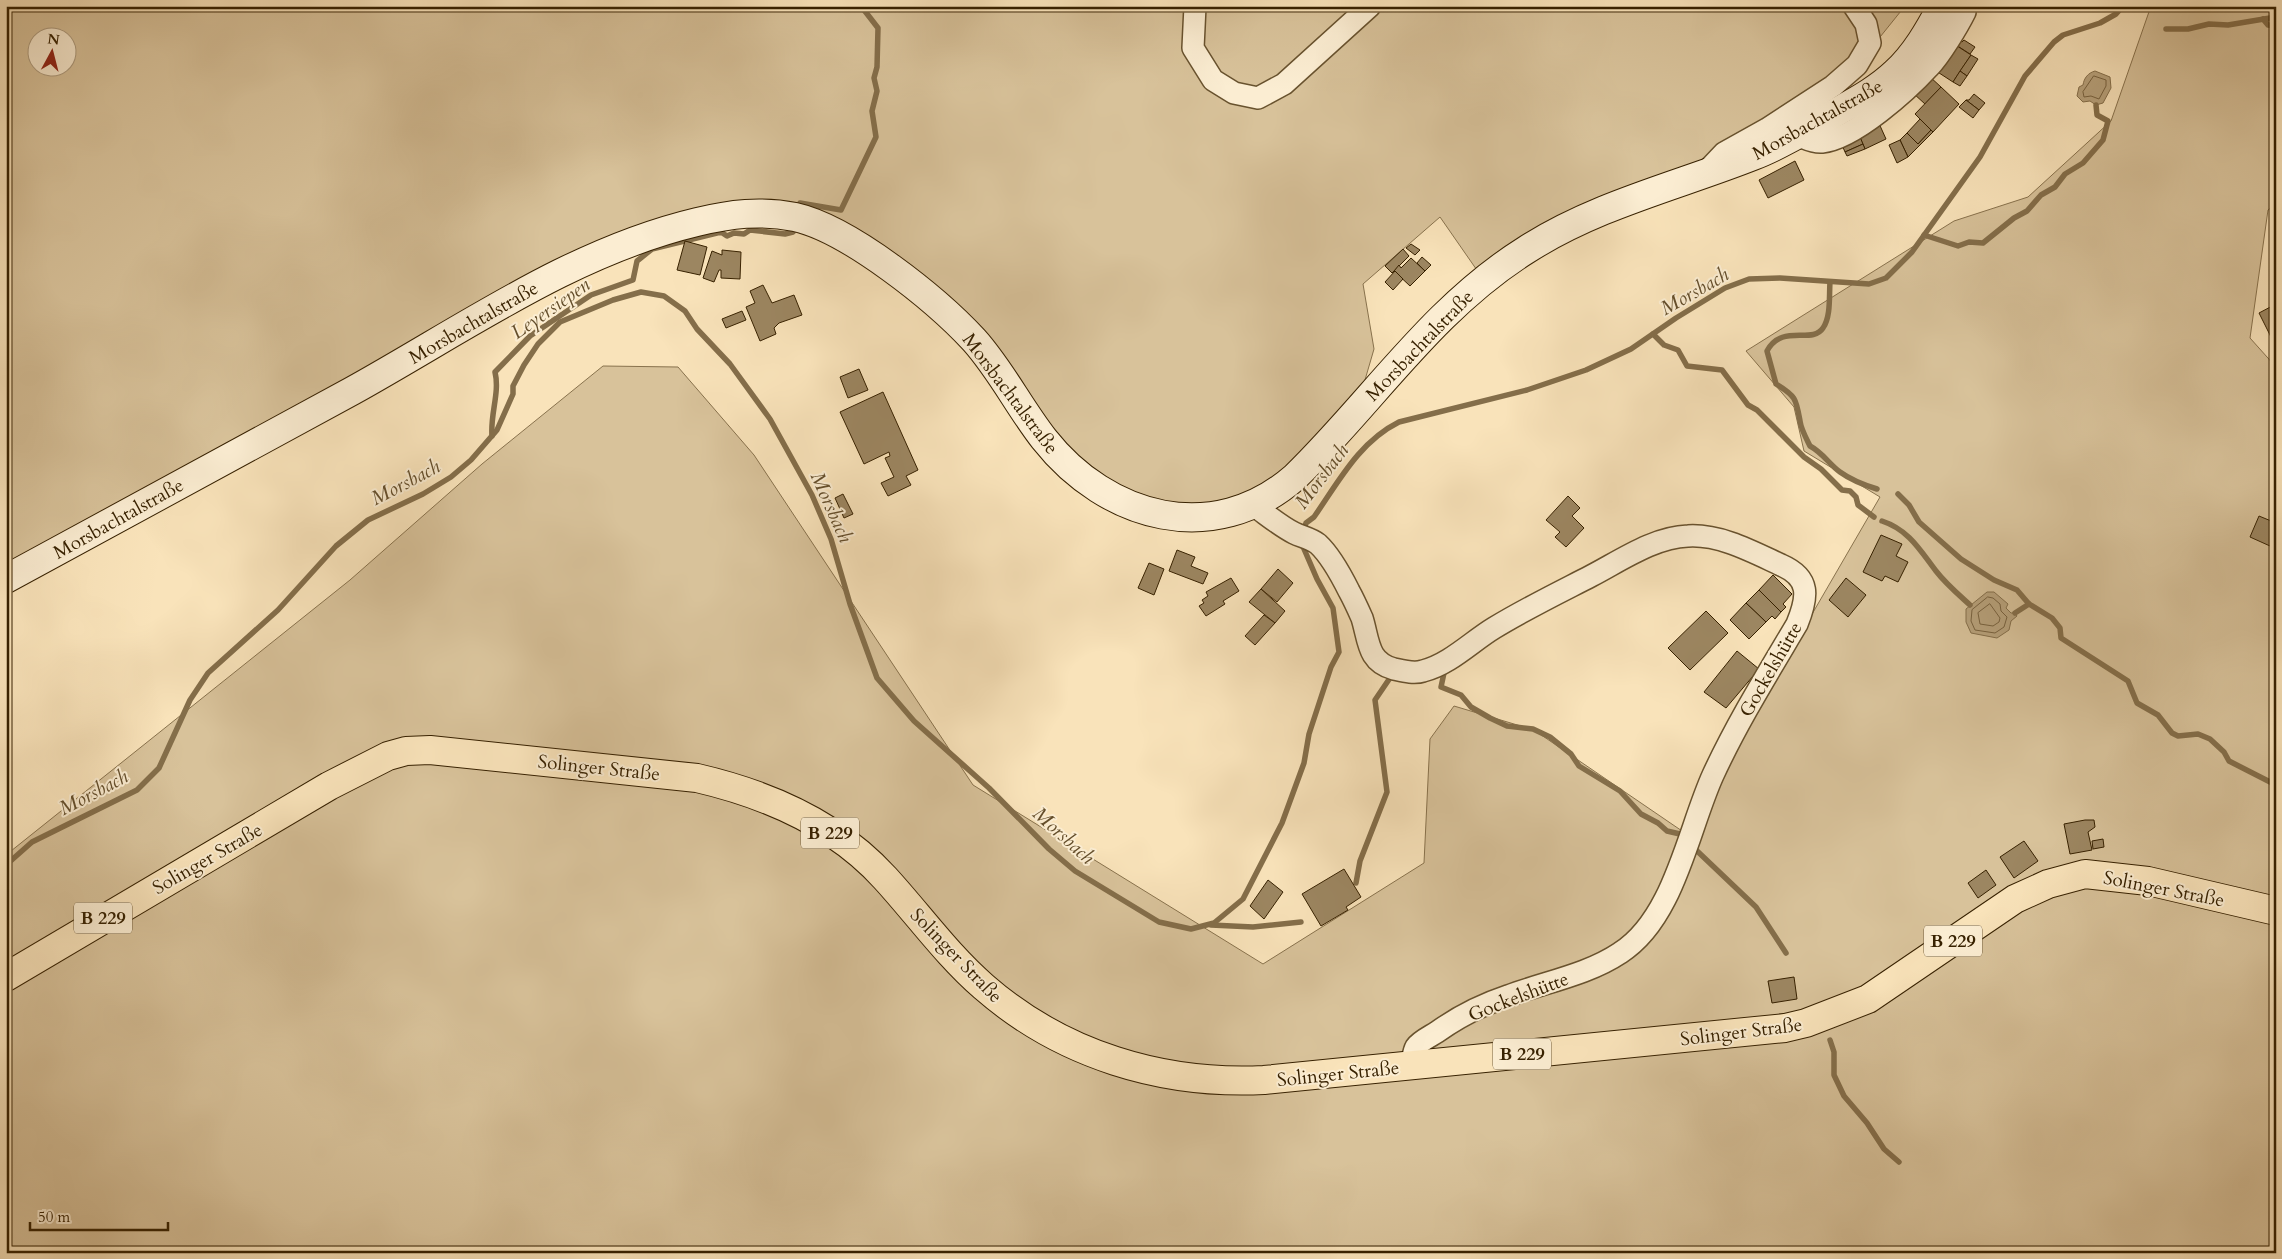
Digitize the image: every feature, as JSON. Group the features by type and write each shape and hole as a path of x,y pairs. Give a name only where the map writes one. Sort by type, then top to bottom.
{"main road":[{"name":"Morsbachtalstraße","path":"6,580 359,387 570,268 654,233 707,220 757,212 798,217 832,230 866,251 936,304 958,323 988,357 1052,448 1075,472 1104,494 1146,510 1181,518 1215,516 1253,505 1282,488 1295,477 1440,318 1493,272 1526,249 1620,202 1755,155 1796,135 1855,102 1895,74 1909,59 1942,6"},
{"name":"Solinger Straße","path":"6,977 329,786 388,756 406,751 430,750 697,778 733,786 784,806 807,818 861,855 884,876 977,980 1010,1008 1065,1041 1095,1055 1134,1068 1165,1075 1224,1082 1411,1066 1785,1028 1806,1023 1868,999 2015,899 2048,884 2086,874 2148,881 2276,911"}],"street":[{"path":"1195,6 1193,48 1213,80 1234,93 1258,98 1284,84 1370,6"},
{"path":"1705,173 1724,153 1767,129 1825,91 1857,65 1870,43 1866,24 1854,6"},
{"path":"1796,135 1813,141 1824,142 1868,121 1930,66 1961,22 1965,12 1963,6"},
{"name":"Gockelshütte","path":"1253,505 1302,535 1327,554 1349,591 1362,618 1370,651 1375,659 1391,668 1409,672 1421,672 1440,665 1494,628 1537,604 1644,549 1674,538 1700,536 1747,550 1790,568 1799,576 1805,586 1803,610 1797,624 1746,711 1713,776 1667,892 1656,916 1646,929 1621,953 1609,959 1556,982 1506,996 1451,1022 1416,1047 1411,1066"}],"shaded area":[{"path":"6,6 1905,6 1839,88 1689,179 1481,276 1440,217 1363,284 1374,349 1360,397 1261,491 1229,507 1157,507 1097,479 939,309 793,209 655,224 6,590"},
{"path":"2151,6 2276,6 2276,204 2268,210 2250,338 2276,367 2276,1253 6,1253 6,855 350,580 482,464 603,366 678,367 754,455 973,785 1263,964 1424,863 1430,739 1454,706 1534,730 1685,833 1880,497 1804,451 1794,407 1746,351 1954,221 2028,197 2111,121"}],"water":[{"path":"2095,71 2110,77 2111,88 2103,103 2096,105 2090,101 2083,102 2077,96 2079,87 2083,85 2084,80 2090,73"},
{"path":"1987,592 1994,592 2008,604 2006,608 2017,616 2011,621 2009,630 1997,638 1971,633 1966,622 1966,609"}],"building":[{"path":"1956,38 1962,42 1964,40 1975,47 1970,54 1953,43"},
{"path":"1951,42 1971,55 1953,82 1933,69"},
{"path":"1971,55 1978,59 1967,76 1960,71"},
{"path":"1960,71 1967,76 1960,86 1953,82"},
{"path":"1929,76 1941,87 1925,104 1913,93"},
{"path":"1941,87 1959,104 1933,132 1915,114"},
{"path":"1974,94 1985,103 1979,110 1966,100 1969,100"},
{"path":"1966,100 1979,110 1973,118 1959,107"},
{"path":"1877,119 1886,139 1865,149 1856,129"},
{"path":"1920,119 1931,130 1918,144 1907,133"},
{"path":"1857,130 1863,144 1845,152 1839,138"},
{"path":"1931,130 1933,132 1908,157 1900,140 1907,133 1918,144"},
{"path":"1900,140 1908,157 1897,163 1889,145"},
{"path":"1863,144 1865,149 1847,156 1845,152"},
{"path":"1795,161 1804,180 1768,198 1759,180"},
{"path":"685,241 707,247 700,275 677,270"},
{"path":"1411,244 1420,250 1415,255 1406,248"},
{"path":"1403,249 1409,256 1392,273 1385,266"},
{"path":"722,250 741,252 740,279 721,278 721,270 719,270 714,282 703,278 712,251 722,255"},
{"path":"1422,257 1431,265 1425,271 1417,263"},
{"path":"1411,258 1425,271 1410,286 1394,271 1399,265 1401,268"},
{"path":"1395,271 1403,279 1393,290 1385,282"},
{"path":"763,285 772,303 794,295 802,315 779,323 774,328 776,334 760,341 746,307 755,303 750,291"},
{"path":"2276,304 2276,347 2259,313"},
{"path":"742,311 746,320 726,328 722,319"},
{"path":"859,369 868,390 848,398 840,377"},
{"path":"883,392 918,470 906,476 911,485 888,496 881,483 894,477 885,458 890,456 889,452 864,464 840,412"},
{"path":"843,494 853,514 844,518 835,498"},
{"path":"1568,496 1580,508 1572,516 1584,528 1566,547 1555,537 1560,532 1546,520"},
{"path":"2259,516 2276,523 2276,532 2270,546 2250,537"},
{"path":"1881,535 1902,544 1896,556 1908,562 1898,582 1885,576 1882,581 1863,572"},
{"path":"1177,550 1195,557 1191,566 1208,573 1203,584 1169,571"},
{"path":"1149,563 1164,569 1154,595 1138,588"},
{"path":"1278,569 1293,583 1277,602 1261,589"},
{"path":"1773,575 1792,594 1783,604 1786,607 1781,612 1759,590"},
{"path":"1231,578 1239,591 1223,601 1225,604 1206,616 1199,606 1204,603 1202,600 1208,596 1206,592"},
{"path":"1846,578 1866,595 1848,617 1829,600"},
{"path":"1261,589 1285,611 1275,623 1249,602"},
{"path":"1759,590 1781,612 1775,619 1772,616 1766,622 1746,603"},
{"path":"1746,603 1766,622 1749,639 1730,620"},
{"path":"1706,611 1728,633 1690,670 1668,648"},
{"path":"1264,615 1275,623 1255,645 1245,636"},
{"path":"1737,651 1759,669 1726,708 1704,692"},
{"path":"2094,820 2095,827 2088,832 2092,850 2070,854 2064,824"},
{"path":"2103,839 2104,847 2093,849 2092,841"},
{"path":"2024,841 2038,861 2014,878 2000,857"},
{"path":"1344,869 1361,897 1346,907 1348,910 1321,926 1302,894"},
{"path":"1986,870 1996,885 1978,898 1968,883"},
{"path":"1268,880 1283,892 1264,919 1250,906"},
{"path":"1794,977 1797,999 1772,1003 1768,981"}],"waterway":[{"name":"Leyersiepen","path":"800,203 841,210 876,137 872,111 877,91 874,78 877,67 878,28 861,6"},
{"name":"Morsbach","path":"1303,533 1306,523 1314,517 1341,476 1361,451 1385,430 1399,422 1527,390 1586,370 1631,349 1676,318 1725,288 1749,279 1780,278 1869,284 1886,278 1912,252 1980,157 2025,76 2054,42 2063,35 2100,23 2116,14 2123,6"},
{"path":"2166,29 2188,29 2209,24 2228,25 2276,17"},
{"path":"2263,19 2268,25 2276,26"},
{"path":"1924,235 1958,246 1969,242 1983,243 2014,218 2027,211 2041,195 2055,187 2065,174 2083,163 2103,140 2108,121 2097,115 2096,105"},
{"name":"Leyersiepen","path":"492,436 496,388 495,372 530,336 591,295 633,280 637,261 652,249 721,232 727,236 734,233 744,234 750,230 785,234 793,232"},
{"path":"1830,282 1828,312 1823,328 1818,333 1812,335 1781,338 1773,343 1767,351 1776,384 1788,392 1794,399 1801,427 1810,446 1844,475 1877,489"},
{"name":"Morsbach","path":"6,865 32,842 137,790 159,768 190,700 208,673 278,610 336,546 368,520 423,494 451,477 471,460 497,430 513,394 513,386 524,365 538,344 560,322 613,300 641,292 664,296 685,311 697,329 730,364 770,419 812,495 831,539 850,604 877,678 914,721 989,788 1049,849 1075,871 1159,922 1191,929 1214,923 1243,899 1282,823 1304,763 1309,734 1331,667 1339,652 1333,608 1317,579 1301,542"},
{"path":"1653,334 1664,345 1678,350 1687,366 1722,370 1748,405 1757,410 1804,457 1821,469 1842,490 1850,491 1856,497 1858,505 1874,517"},
{"path":"1898,494 1909,505 1919,522 1961,559 1994,580 2017,590 2029,604 2052,618 2060,628 2061,638 2128,681 2137,703 2158,715 2172,733 2178,736 2198,734 2210,739 2224,752 2229,761 2276,785"},
{"path":"1882,521 1907,535 1952,589 1970,605"},
{"path":"2015,613 2029,604"},
{"path":"1440,674 1444,673 1441,687 1461,695 1471,707 1507,726 1533,729 1550,737 1571,754 1579,766 1620,791 1641,814 1658,823 1667,831 1680,834"},
{"path":"1356,883 1360,861 1387,792 1375,700 1392,675"},
{"path":"1695,849 1756,907 1786,953"},
{"path":"1211,925 1253,927 1301,922"},
{"path":"1830,1040 1834,1052 1834,1075 1844,1096 1867,1123 1884,1149 1899,1162"}]}
